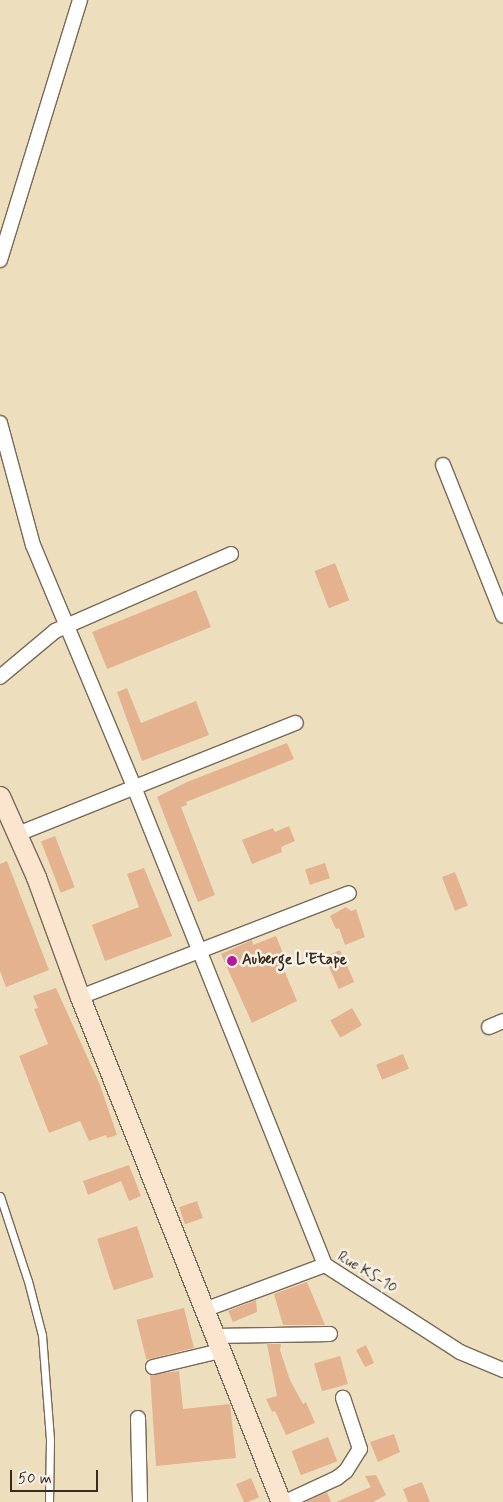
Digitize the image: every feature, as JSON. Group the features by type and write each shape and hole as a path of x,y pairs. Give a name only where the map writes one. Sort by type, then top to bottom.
{"street":[{"path":"0,260 80,0"},
{"path":"0,423 33,545 134,787 325,1266"},
{"path":"443,465 503,616"},
{"path":"0,677 45,638 66,625 231,554"},
{"path":"18,834 296,723"},
{"path":"0,796 18,834 80,996 281,1502"},
{"path":"80,996 349,893"},
{"path":"489,1027 503,1021"},
{"name":"Rue KS-10","path":"204,1310 325,1266 460,1352 503,1370"},
{"path":"153,1367 217,1343 330,1334"},
{"path":"285,1502 337,1478 346,1471 360,1449 343,1398"},
{"path":"138,1418 140,1502"}],"lane":[{"path":"0,1196 28,1281 42,1335 50,1440 49,1502"}],"building":[{"path":"335,563 349,600 329,608 314,571"},
{"path":"196,590 211,627 107,669 92,632"},
{"path":"127,688 141,723 196,701 209,735 142,761 117,692"},
{"path":"287,743 294,759 186,802 187,805 181,807 215,895 198,902 157,797 187,782"},
{"path":"289,826 295,841 281,847 282,852 252,864 242,840 273,828 275,832"},
{"path":"55,836 75,887 61,893 41,841"},
{"path":"7,861 49,970 6,987 0,971 0,864"},
{"path":"325,863 330,878 310,885 305,869"},
{"path":"144,868 172,936 105,961 92,925 139,907 127,874"},
{"path":"455,872 468,906 455,911 442,877"},
{"path":"346,907 351,911 356,909 365,937 345,945 339,928 336,929 330,916"},
{"path":"276,936 286,961 281,963 297,1001 252,1023 221,954 252,940 253,945"},
{"path":"340,950 354,982 339,989 324,957"},
{"path":"56,988 100,1085 117,1135 107,1138 106,1135 89,1141 80,1121 49,1133 19,1056 48,1044 34,1009 38,1008 33,996"},
{"path":"352,1008 362,1025 340,1038 330,1021"},
{"path":"403,1054 409,1069 382,1080 376,1065"},
{"path":"129,1165 141,1196 129,1201 121,1181 88,1195 83,1181"},
{"path":"197,1201 203,1218 185,1224 179,1207"},
{"path":"137,1226 154,1277 114,1290 97,1239"},
{"path":"307,1282 325,1325 283,1325 274,1294"},
{"path":"256,1300 257,1312 233,1322 228,1311"},
{"path":"184,1308 194,1348 146,1360 136,1320"},
{"path":"267,1344 281,1344 280,1350 290,1380 303,1404 306,1402 315,1423 286,1435 275,1411 272,1412 266,1399 277,1396"},
{"path":"366,1345 374,1363 365,1367 356,1350"},
{"path":"340,1356 348,1384 322,1391 314,1363"},
{"path":"179,1371 183,1409 230,1404 236,1458 156,1466 150,1375"},
{"path":"394,1434 400,1452 378,1462 370,1442"},
{"path":"328,1437 337,1461 301,1475 292,1451"},
{"path":"376,1475 386,1495 373,1502 336,1502 371,1487 365,1476"},
{"path":"251,1478 259,1497 244,1502 236,1484"},
{"path":"422,1482 430,1502 408,1502 403,1489"},
{"path":"327,1492 331,1502 306,1502"}],"place":[{"name":"Auberge L'Etape","path":"232,961"}]}
